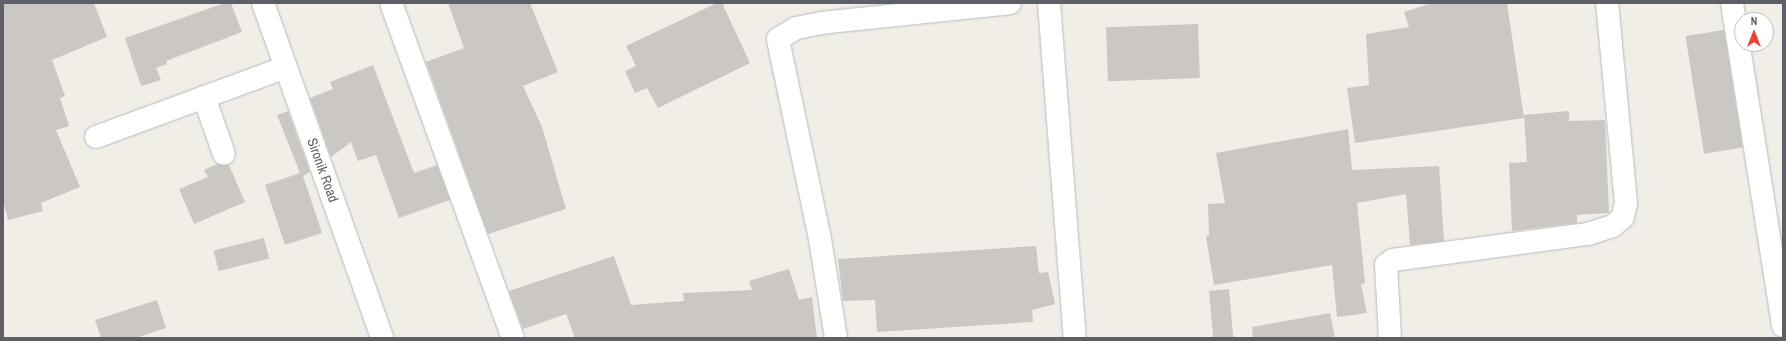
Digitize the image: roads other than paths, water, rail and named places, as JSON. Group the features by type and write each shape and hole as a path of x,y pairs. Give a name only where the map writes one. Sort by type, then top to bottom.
{"street":[{"name":"Sironik Road","path":"263,3 382,338"},
{"path":"391,3 513,338"},
{"path":"836,338 820,239 778,39 796,28 821,23 1010,3"},
{"path":"1049,3 1075,338"},
{"path":"1390,338 1386,265 1393,260 1588,234 1613,226 1623,216 1626,203 1607,3"},
{"path":"1732,3 1783,326"},
{"path":"96,136 286,67"},
{"path":"204,97 224,154"}]}
